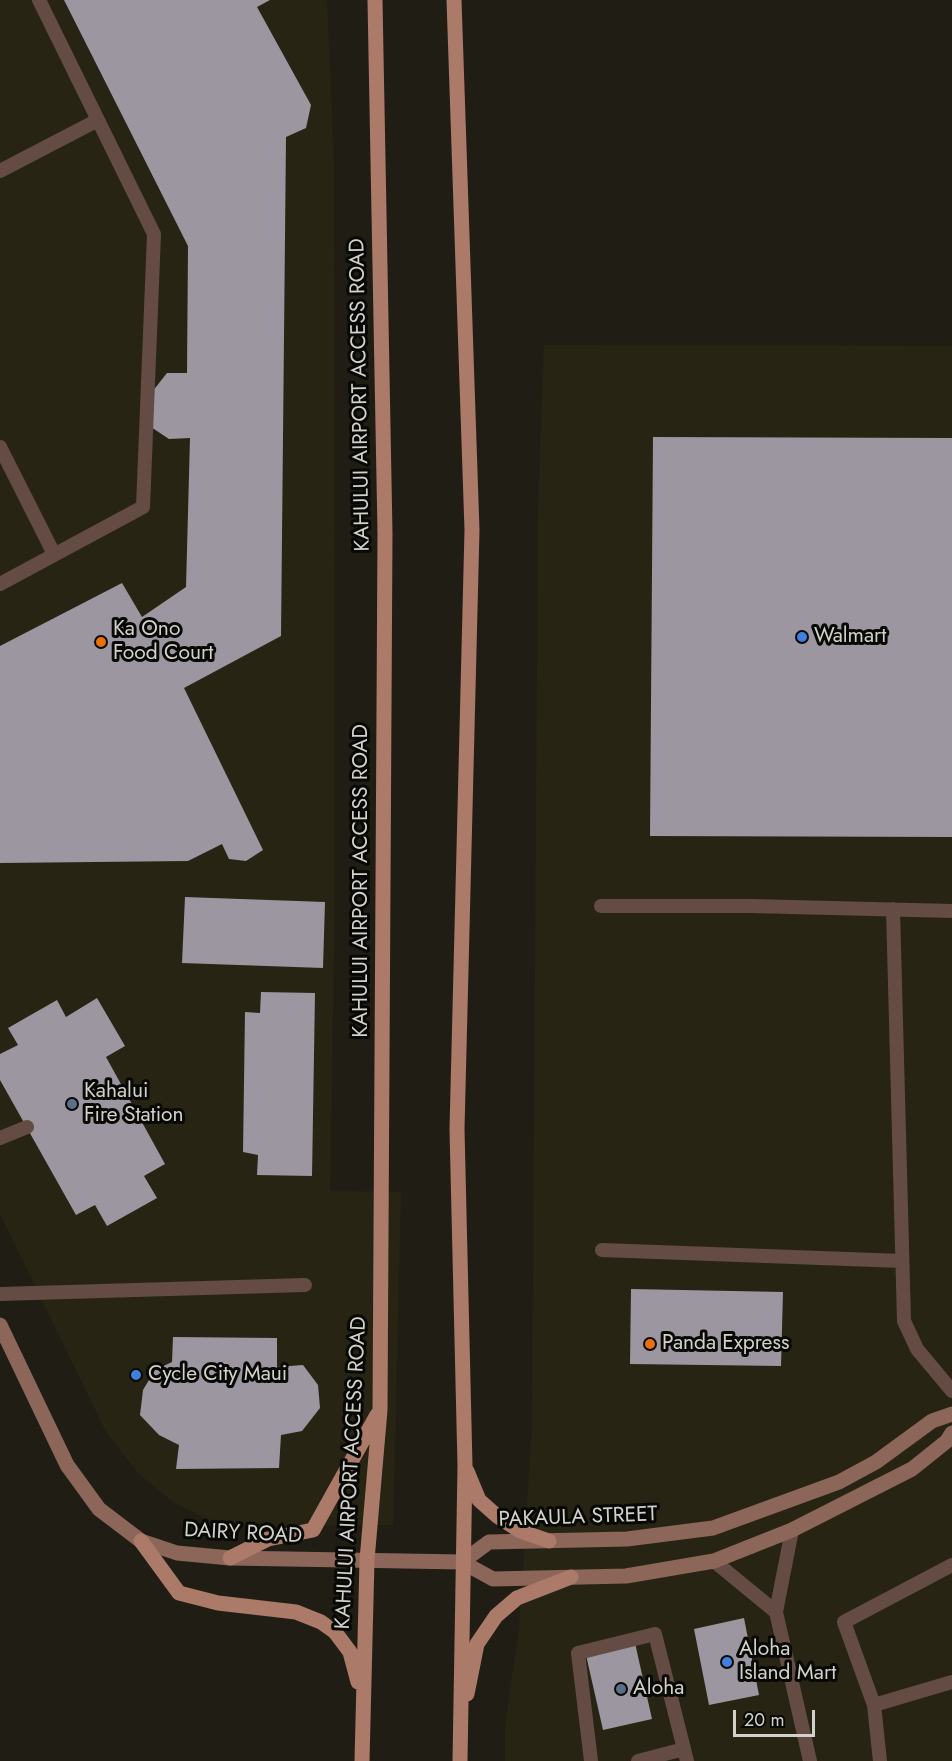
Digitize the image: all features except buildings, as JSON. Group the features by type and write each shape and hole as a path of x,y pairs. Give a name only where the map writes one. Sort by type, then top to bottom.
{"main road":[{"name":"KAHULUI AIRPORT ACCESS ROAD","path":"362,1761 367,1560 380,1410 385,533 375,0"},
{"path":"454,0 472,530 457,1129 465,1466 460,1761"},
{"path":"230,1558 268,1539 314,1530 380,1410"},
{"path":"465,1466 479,1500 520,1531 549,1541"},
{"path":"141,1540 179,1593 218,1603 296,1612 335,1632 350,1652 357,1674 362,1736"},
{"path":"460,1726 477,1644 486,1629 517,1598 571,1577"}],"street":[{"name":"DAIRY ROAD","path":"0,1325 67,1465 99,1509 141,1540 177,1553 230,1558 462,1562"},
{"name":"PAKAULA STREET","path":"462,1562 489,1542 673,1535 742,1519 839,1482 876,1462 932,1422 952,1414"},
{"path":"462,1562 493,1579 626,1576 714,1561 792,1530 912,1469 947,1441 952,1433"}],"lane":[{"path":"0,584 143,507 154,234 39,0"},
{"path":"0,171 98,120"},
{"path":"0,447 54,554"},
{"path":"601,906 952,911"},
{"path":"893,909 904,1321 917,1349 952,1391"},
{"path":"0,1138 27,1127"},
{"path":"602,1250 902,1261"},
{"path":"0,1294 305,1285"},
{"path":"792,1530 776,1612 810,1761"},
{"path":"714,1561 776,1612"},
{"path":"880,1761 874,1705 844,1622 952,1565"},
{"path":"591,1761 578,1653 655,1634 686,1755 638,1761"},
{"path":"874,1705 952,1682"}],"shaded area":[{"path":"0,0 327,0 334,164 335,894 330,1191 401,1192 393,1525 254,1526 207,1519 173,1502 138,1473 106,1432 0,1214"},
{"path":"544,345 952,346 952,1761 505,1761 505,1725 519,1629 532,1425 538,508"}],"place":[{"name":"Walmart","path":"802,637"},
{"name":"Ka Ono Food Court","path":"101,642"},
{"name":"Kahalui Fire Station","path":"72,1104"},
{"name":"Panda Express","path":"650,1344"},
{"name":"Cycle City Maui","path":"136,1375"},
{"name":"Aloha Island Mart","path":"727,1662"},
{"name":"Aloha","path":"621,1689"}]}
